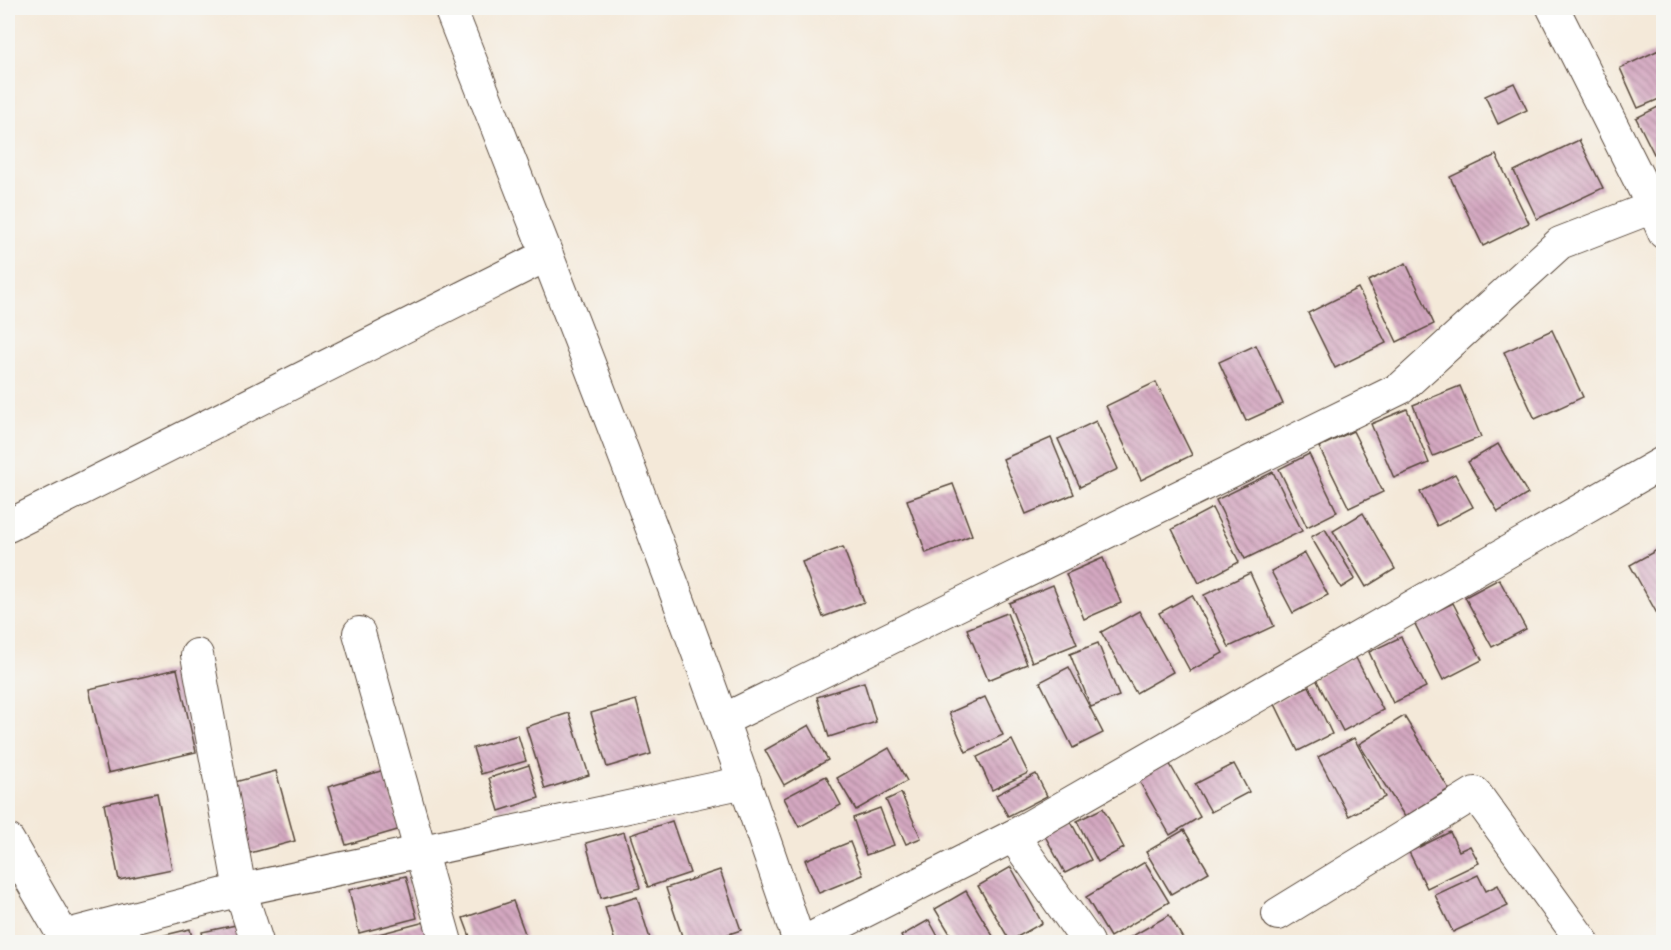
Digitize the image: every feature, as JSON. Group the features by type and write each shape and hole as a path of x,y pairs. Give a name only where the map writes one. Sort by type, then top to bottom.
{"street":[{"path":"450,8 547,255 723,720 799,942"},
{"path":"723,720 1401,388 1560,243 1658,220 1553,8"},
{"path":"8,526 547,255"},
{"path":"804,942 1013,836 1664,462"},
{"path":"359,633 446,942"},
{"path":"197,655 240,890 257,942"},
{"path":"8,840 66,939 240,890 421,849 746,782"},
{"path":"1278,914 1475,793 1583,942"},
{"path":"1013,836 1088,942"}],"building":[{"path":"1661,49 1664,97 1638,108 1620,68"},
{"path":"1514,83 1527,110 1498,124 1485,96"},
{"path":"1664,104 1664,149 1654,154 1636,118"},
{"path":"1579,140 1603,188 1537,219 1514,171"},
{"path":"1496,155 1529,223 1483,246 1450,177"},
{"path":"1406,263 1434,324 1397,342 1368,281"},
{"path":"1358,288 1386,343 1335,368 1308,313"},
{"path":"1552,330 1583,397 1535,419 1504,352"},
{"path":"1256,345 1283,404 1246,421 1219,362"},
{"path":"1156,382 1192,455 1141,480 1106,406"},
{"path":"1460,386 1481,437 1433,456 1413,405"},
{"path":"1407,409 1429,463 1394,478 1371,424"},
{"path":"1096,421 1118,469 1080,487 1058,439"},
{"path":"1353,431 1383,492 1349,508 1319,447"},
{"path":"1051,438 1074,494 1026,514 1003,459"},
{"path":"1498,444 1528,494 1498,512 1468,462"},
{"path":"1309,454 1337,512 1307,527 1279,469"},
{"path":"1273,472 1302,531 1245,559 1216,500"},
{"path":"1455,474 1473,507 1437,526 1420,492"},
{"path":"953,484 972,535 926,553 907,500"},
{"path":"1212,508 1239,562 1199,583 1172,529"},
{"path":"1363,513 1395,569 1366,587 1333,531"},
{"path":"1325,529 1355,579 1341,588 1311,537"},
{"path":"1664,546 1664,618 1660,619 1630,565"},
{"path":"843,547 864,602 823,617 802,562"},
{"path":"1305,553 1328,595 1293,613 1271,571"},
{"path":"1103,558 1121,603 1084,619 1066,574"},
{"path":"1250,573 1274,626 1229,647 1204,595"},
{"path":"1499,579 1526,629 1492,647 1465,597"},
{"path":"1053,585 1077,644 1032,662 1009,603"},
{"path":"1192,595 1223,653 1190,671 1159,613"},
{"path":"1453,603 1482,660 1443,680 1414,622"},
{"path":"1139,611 1173,672 1136,693 1101,632"},
{"path":"1007,613 1027,664 988,680 967,629"},
{"path":"1401,637 1426,687 1393,703 1369,652"},
{"path":"1098,643 1119,696 1091,707 1070,654"},
{"path":"1355,656 1383,710 1343,731 1315,677"},
{"path":"1069,667 1103,733 1073,748 1040,682"},
{"path":"177,669 196,752 108,773 89,689"},
{"path":"864,682 876,722 829,737 817,697"},
{"path":"1309,686 1332,734 1298,751 1274,702"},
{"path":"985,697 1003,735 966,752 949,713"},
{"path":"636,700 651,754 607,767 591,713"},
{"path":"569,713 589,775 545,789 526,727"},
{"path":"1404,716 1449,789 1405,817 1359,744"},
{"path":"809,725 828,760 784,785 765,750"},
{"path":"518,735 526,761 481,774 473,748"},
{"path":"1354,738 1385,797 1349,816 1318,757"},
{"path":"1012,740 1028,773 992,790 977,757"},
{"path":"889,748 907,781 856,810 837,778"},
{"path":"1168,761 1200,817 1170,835 1138,779"},
{"path":"1234,764 1249,792 1211,812 1195,784"},
{"path":"529,765 539,798 499,811 489,778"},
{"path":"384,770 401,829 346,845 328,787"},
{"path":"276,771 295,841 250,853 231,783"},
{"path":"1036,774 1047,796 1008,816 996,795"},
{"path":"826,776 841,805 799,827 784,798"},
{"path":"157,793 172,869 119,880 104,804"},
{"path":"901,793 921,838 906,844 886,800"},
{"path":"880,808 894,845 866,855 853,818"},
{"path":"1103,808 1124,848 1098,862 1077,821"},
{"path":"1070,820 1091,860 1065,873 1044,834"},
{"path":"672,821 690,873 648,887 630,835"},
{"path":"1184,830 1209,872 1171,894 1146,852"},
{"path":"624,832 640,888 601,898 586,843"},
{"path":"1450,832 1459,851 1470,846 1479,863 1427,888 1409,852"},
{"path":"850,842 863,875 819,893 805,860"},
{"path":"1145,862 1169,902 1110,937 1086,897"},
{"path":"1011,867 1042,923 1010,941 978,886"},
{"path":"720,870 741,930 705,942 684,942 666,888"},
{"path":"1478,875 1486,891 1498,885 1508,906 1453,932 1435,895"},
{"path":"406,876 417,918 359,933 349,890"},
{"path":"966,891 996,941 955,942 935,909"},
{"path":"637,897 651,942 615,942 605,907"},
{"path":"513,901 526,936 507,942 472,942 463,918"},
{"path":"1169,915 1185,942 1122,942"},
{"path":"929,920 941,942 904,942 901,936"},
{"path":"425,922 430,942 348,942"},
{"path":"241,924 245,942 204,942 202,932"},
{"path":"190,929 193,942 146,942 145,940"}]}
